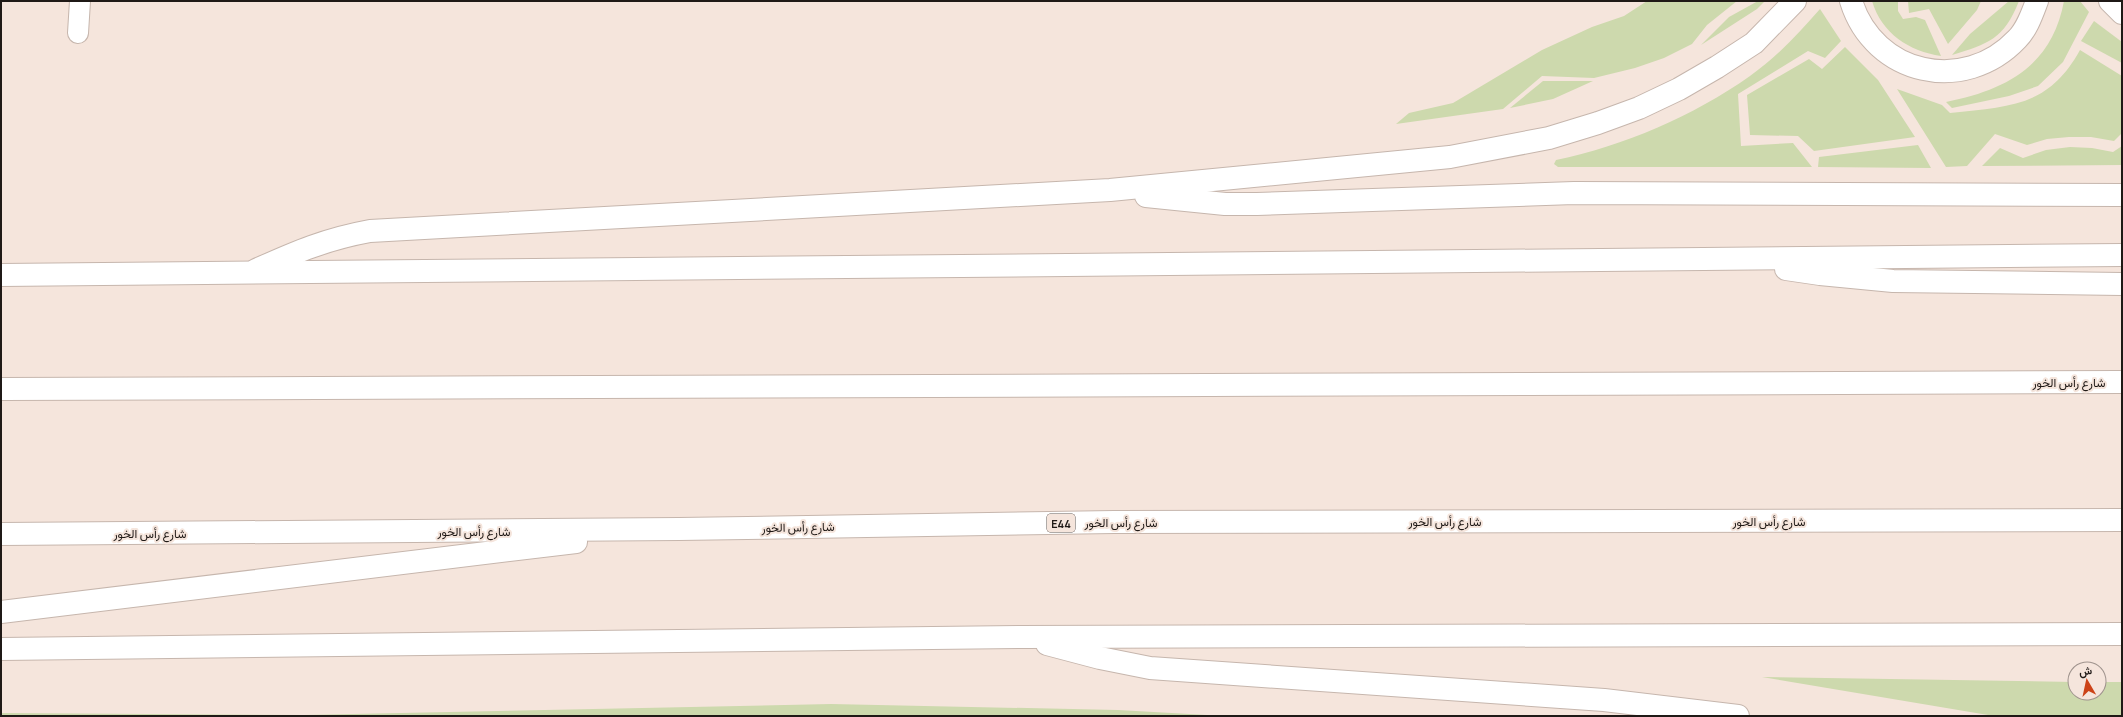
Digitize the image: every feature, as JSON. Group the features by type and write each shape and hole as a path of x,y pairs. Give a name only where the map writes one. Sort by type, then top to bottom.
{"main road":[{"path":"248,273 311,245 342,236 370,231 1110,190 1399,164 1499,149 1549,138 1598,123 1632,111 1679,89 1754,43 1795,1"},
{"path":"1851,1 1855,14 1864,30 1890,55 1908,64 1927,70 1947,71 1967,68 1986,62 2004,51 2018,38 2031,18 2037,1"},
{"path":"2110,1 2122,13"},
{"path":"1110,190 1186,201 1244,204 1574,193 2122,195"},
{"path":"1,275 2122,255"},
{"path":"1745,259 1820,274 1893,281 2122,284"},
{"name":"شارع رأس الخور","path":"1,389 2122,382"},
{"name":"شارع رأس الخور","path":"1,534 679,529 1122,522 2122,520"},
{"path":"1,612 679,529"},
{"path":"1,649 1020,637 2122,634"},
{"path":"1020,637 1100,658 1150,668 1604,700 1738,716"}],"lane":[{"path":"78,33 80,1"}],"green space":[{"path":"1647,1 1737,1 1707,25 1692,44 1664,58 1635,68 1594,78 1542,76 1503,109 1396,124 1409,113 1453,103 1542,50 1592,27 1624,16"},
{"path":"1758,1 1765,1 1757,9 1701,45 1729,17"},
{"path":"1872,1 1898,1 1898,11 1903,19 1916,17 1925,20 1941,56 1918,50 1898,39 1882,23"},
{"path":"1908,1 1981,1 1977,10 1948,44 1929,9 1909,13"},
{"path":"2009,1 2019,1 2013,14 2001,32 1985,43 1952,55 1970,34"},
{"path":"2064,1 2080,1 2089,12 2063,62 2038,86 2009,96 1952,108 1946,102 1968,97 1988,90 2007,82 2023,71 2037,58 2049,43 2058,24"},
{"path":"1820,9 1841,41 1825,58 1808,51 1738,94 1741,146 1793,143 1812,167 1558,167 1554,164 1556,160 1607,147 1657,128 1728,91 1750,76 1778,53 1796,36"},
{"path":"2094,21 2122,42 2122,63 2081,41"},
{"path":"1845,47 1878,80 1915,137 1814,151 1798,136 1750,135 1747,95 1809,59 1822,69"},
{"path":"2080,50 2122,76 2122,133 2114,141 2091,137 2069,137 2047,139 2027,145 1995,134 1967,166 1946,167 1897,89 1942,105 1950,113 2009,105 2025,101 2040,94 2068,69"},
{"path":"1543,81 1593,81 1553,99 1510,108"},
{"path":"1918,145 1931,168 1818,167 1819,157"},
{"path":"2122,146 2122,165 1982,166 2000,148 2023,158 2046,150 2070,147 2092,148 2113,152"},
{"path":"1762,677 2067,682 2067,701 2107,701 2107,682 2122,682 2122,716 1994,716"},
{"path":"831,704 1118,710 1225,716 1,716 1,713 304,715"}]}
